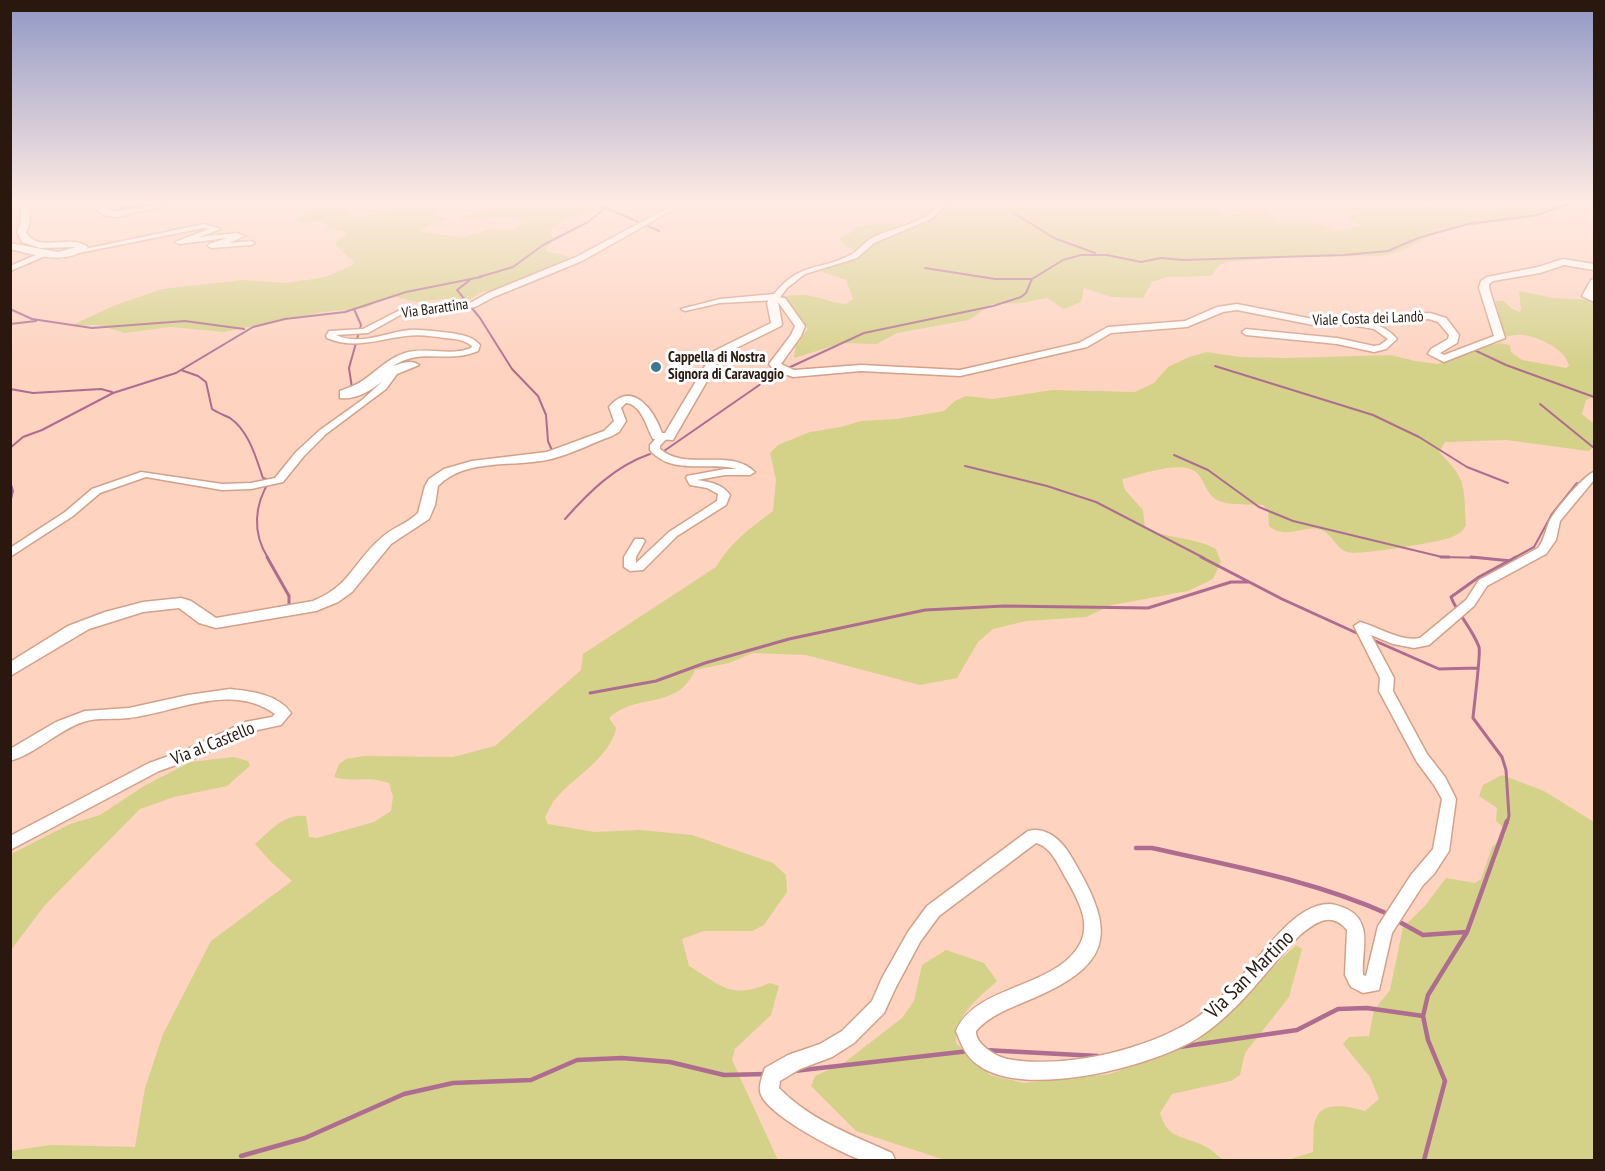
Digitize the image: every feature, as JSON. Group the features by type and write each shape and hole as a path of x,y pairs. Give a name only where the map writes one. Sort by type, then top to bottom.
{"street":[{"path":"10,269 35,259"},
{"name":"Via Barattina","path":"10,554 69,514 96,491 137,476 160,475 222,487 251,486 279,480 300,454 323,432 383,387 394,372 415,365 405,364 391,370 365,391 350,396 343,396 343,393 362,385 405,356 416,353 461,355 475,349 476,345 464,338 428,333 409,333 360,342 347,342 330,336 332,333 365,331 384,320 409,311 452,309 472,305 491,294 580,259"},
{"path":"639,541 630,557 630,567 639,567 686,524 722,503 725,495 723,491 708,484 694,483 691,478 718,473 750,472 737,465 666,458 655,450 655,445 662,438 670,436 718,353 777,324 772,303 807,269 846,259"},
{"name":"Viale Costa dei Landò","path":"776,297 781,300 800,326 799,332 777,358 776,364 778,368 793,374 861,368 946,373 973,371 1083,345 1108,330 1187,324 1228,307 1246,307 1302,321 1399,317 1437,318 1444,321 1454,335 1453,341 1433,354 1437,358 1445,358 1500,338 1484,282 1540,270 1563,262 1594,267"},
{"path":"1594,282 1587,294 1594,299"},
{"path":"686,309 720,301 776,297"},
{"path":"1246,332 1337,341 1374,349 1383,347 1394,339 1379,328 1342,321"},
{"path":"10,670 76,629 119,614 171,602 188,606 202,620 216,623 316,606 342,593 383,544 427,512 429,488 445,474 480,462 532,459 560,453 608,434 617,427 620,421 616,405 625,400 639,403 654,422 657,436 662,438"},
{"name":"Via San Martino","path":"885,1161 781,1106 769,1091 772,1075 795,1062 825,1051 848,1037 878,1007 914,937 933,911 1033,836 1047,839 1064,858 1091,915 1093,933 1088,951 1077,965 1061,976 988,1008 971,1021 965,1031 969,1045 997,1067 1018,1071 1094,1066 1135,1055 1186,1035 1225,1005 1294,929 1323,912 1343,916 1354,926 1357,938 1353,973 1359,982 1367,985 1373,984 1384,931 1417,880 1428,870 1441,851 1449,799 1440,781 1422,758 1386,691 1387,678 1360,626 1398,641 1414,644 1424,642 1470,603 1483,583 1542,551 1550,540 1555,521 1586,481 1594,475"},
{"name":"Via al Castello","path":"10,756 79,718 97,714 127,713 209,695 257,697 284,713 276,721 250,726 188,755 154,767 10,844"}],"shaded area":[{"path":"350,259 570,259 503,287 479,293 465,303 444,299 417,302 396,297 382,300 365,308 323,312 224,332 170,327 125,333 98,325 70,326 113,306 162,289 243,280 286,283 325,277 353,265 354,261"},
{"path":"854,259 1271,259 1227,262 1219,266 1211,276 1168,277 1152,282 1143,298 1111,297 1084,288 1081,302 1064,309 1047,298 1021,303 992,304 969,320 897,333 877,344 843,343 794,358 796,344 808,329 786,299 787,296 804,295 846,304 853,299 846,280 820,271 825,267"},
{"path":"1519,291 1554,298 1594,300 1594,397 1586,400 1582,414 1594,424 1594,446 1589,451 1506,440 1445,442 1439,452 1455,470 1464,492 1466,525 1454,536 1399,548 1347,552 1339,547 1327,533 1318,529 1288,532 1276,530 1269,526 1268,511 1263,505 1233,504 1217,500 1211,495 1198,474 1191,469 1172,467 1162,469 1122,479 1125,490 1143,510 1145,528 1153,532 1199,542 1216,549 1221,562 1213,579 1188,591 1112,605 1086,617 1026,621 993,629 978,642 957,678 920,685 806,655 753,653 729,663 695,670 687,683 678,691 632,705 609,718 616,728 613,738 600,757 554,801 545,817 548,824 594,832 640,830 692,835 773,863 786,875 787,892 764,925 752,931 704,931 682,939 689,966 719,985 736,990 757,988 770,983 779,986 771,1015 735,1049 732,1060 778,1160 11,1160 10,1151 50,1145 135,1147 145,1088 163,1034 211,941 292,881 255,844 278,824 291,817 306,816 309,837 317,838 374,822 391,811 393,797 389,783 334,777 339,764 346,759 364,756 453,757 495,746 581,670 583,654 716,567 735,543 773,511 776,480 770,453 778,445 810,432 861,421 897,419 944,411 955,401 966,396 993,399 1053,390 1135,392 1154,383 1168,367 1207,352 1240,357 1287,358 1391,355 1438,364 1474,349 1500,343 1510,345 1511,352 1522,360 1566,368 1569,366 1563,354 1544,341 1523,335 1504,337 1496,301 1504,301 1512,309 1520,312"},
{"path":"234,757 248,761 250,766 227,786 174,797 140,809 45,905 11,950 11,854 70,824 100,815 144,786 190,762"},
{"path":"1502,775 1544,791 1594,822 1594,1160 1288,1160 1313,1152 1315,1122 1320,1112 1338,1106 1365,1111 1379,1099 1370,1077 1343,1044 1349,1037 1369,1036 1374,1010 1390,990 1403,927 1424,907 1446,878 1475,883 1481,879 1492,847 1506,834 1504,828 1496,821 1497,808 1479,796 1483,785"},
{"path":"1296,945 1302,949 1289,997 1245,1053 1240,1075 1231,1081 1172,1094 1160,1113 1163,1122 1173,1133 1208,1148 1223,1160 945,1160 856,1131 811,1086 815,1076 845,1062 902,1018 914,1001 922,965 946,950 984,963 997,981 975,1001 963,1016 956,1033 956,1043 990,1075 1024,1083 1110,1074 1194,1044"}],"waterway":[{"path":"479,277 513,267 524,259"},
{"path":"1032,279 1068,259"},
{"path":"1125,259 1141,262 1158,259"},
{"path":"1168,259 1227,259"},
{"path":"925,268 995,279 1032,279"},
{"path":"354,309 406,292 481,277"},
{"path":"786,369 864,333 993,306 1021,297 1026,293 1032,279"},
{"path":"470,280 457,290 480,318 512,369 538,396 546,415 548,441 553,453"},
{"path":"10,309 32,319 92,328 185,321 244,329"},
{"path":"181,370 253,327 285,319 354,309"},
{"path":"352,388 349,368 361,325 354,309"},
{"path":"10,324 36,321"},
{"path":"1472,349 1506,365 1594,397"},
{"path":"1215,366 1373,415 1419,437 1467,467 1508,483"},
{"path":"10,448 23,437 42,430 113,393 181,370"},
{"path":"181,370 198,376 206,382 212,409 237,423 251,445 263,478 270,480 261,499 257,519 259,539 268,558"},
{"path":"664,451 768,379"},
{"path":"10,389 33,393 101,389 112,392"},
{"path":"1540,404 1594,448"},
{"path":"565,519 603,481 625,465 650,454"},
{"path":"1174,455 1208,470 1259,507 1293,521 1442,557"},
{"path":"965,466 1047,486 1096,502 1204,558"},
{"path":"10,481 13,491 10,503"},
{"path":"1514,558 1534,547 1552,514 1577,483"},
{"path":"267,557 289,596 289,607"},
{"path":"1201,557 1282,599 1361,635"},
{"path":"1442,557 1449,557"},
{"path":"1442,557 1480,558"},
{"path":"1471,557 1480,558"},
{"path":"1509,561 1516,557"},
{"path":"1480,558 1485,558"},
{"path":"1480,558 1509,561"},
{"path":"1507,823 1509,816 1506,770 1502,757 1473,718 1479,647 1451,597 1479,577 1509,561"},
{"path":"590,693 656,681 705,663 789,639 925,610 1004,606 1148,608 1231,582 1249,582"},
{"path":"1373,640 1439,669 1477,668"},
{"path":"1423,1016 1428,995 1467,932 1507,821"},
{"path":"1136,848 1152,848 1272,875 1330,892 1388,914"},
{"path":"1396,920 1423,935 1466,932"},
{"path":"1179,1047 1297,1030 1338,1009 1367,1008 1423,1016"},
{"path":"1423,1016 1428,1040 1445,1081 1424,1160"},
{"path":"984,1050 1098,1056"},
{"path":"794,1071 969,1051"},
{"path":"241,1156 305,1138 404,1094 453,1083 531,1080 577,1060 622,1058 670,1062 724,1075 766,1074"}],"place":[{"name":"Cappella di Nostra Signora di Caravaggio","path":"656,367"}]}
